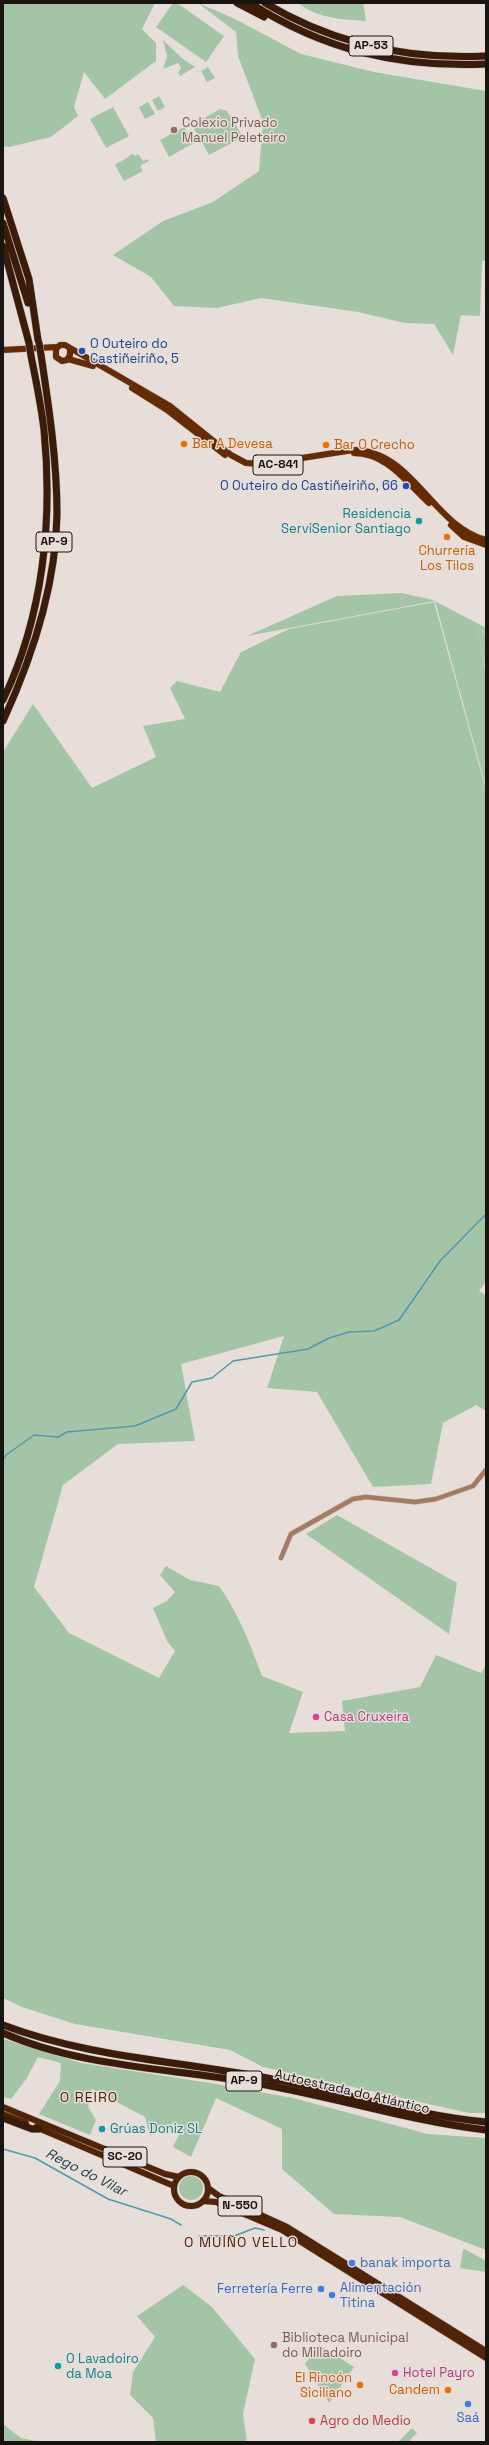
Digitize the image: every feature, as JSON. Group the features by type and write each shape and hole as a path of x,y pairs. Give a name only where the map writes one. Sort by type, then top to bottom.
{"highway":[{"path":"237,3 286,28 298,30"},
{"name":"AP-53","path":"250,3 298,30 348,49 392,60 422,64 486,64"},
{"name":"AP-53","path":"265,3 308,25 342,38 374,47 436,57 486,56"},
{"path":"3,198 29,279 38,342"},
{"name":"AP-9","path":"3,223 24,284 41,355 54,443 57,515 47,592 32,647 3,722"},
{"name":"AP-9","path":"3,246 29,343 44,430 47,515 44,551 31,620 22,653 3,700"},
{"name":"Autoestrada do Atlántico","path":"3,2025 42,2038 101,2053 220,2069 299,2084 419,2113 486,2122"},
{"name":"Autoestrada do Atlántico","path":"3,2033 43,2048 99,2060 300,2091 413,2119 486,2130"},
{"name":"SC-20","path":"3,2107 165,2174 179,2177"},
{"name":"SC-20","path":"3,2114 174,2186"},
{"path":"3,2118 32,2129 39,2129"},
{"name":"N-550","path":"179,2177 188,2173 198,2174 205,2181 208,2188 219,2196 274,2223 486,2351"},
{"path":"174,2186 179,2177"},
{"name":"N-550","path":"174,2186 176,2196 182,2204 192,2206 202,2201 207,2195 208,2188"},
{"name":"N-550","path":"202,2201 216,2202 274,2223 486,2358"}],"main road":[{"name":"AC-841","path":"3,350 57,347 65,345 159,399 231,455 246,463 264,464 353,450 365,450 382,456 406,474 462,530 486,542"},
{"path":"54,353 57,347"},
{"path":"68,359 70,349"},
{"name":"AC-841","path":"3,353 45,351 54,353 59,360 68,359 88,363 167,410 215,448 243,465 264,467 347,453 358,453 377,458 391,466 458,532 472,541 486,542"}],"street":[{"path":"472,536 486,537"},
{"path":"281,1558 292,1534 353,1499 366,1497 415,1502 436,1499 473,1486 486,1470"}],"green space":[{"path":"3,3 155,3 142,29 156,43 156,61 105,99 84,72 74,107 78,116 51,137 9,147 3,146"},
{"path":"173,3 177,3 224,36 206,62 156,27"},
{"path":"198,3 235,19 301,54 374,72 486,91 486,260 482,261 480,316 461,315 453,355 434,324 405,323 358,312 261,298 217,308 174,306 151,277 113,255 163,221 213,202 259,171 263,122 238,56 236,32"},
{"path":"298,3 363,3 366,21 339,19 322,15"},
{"path":"163,40 183,59 195,67 180,76 178,72 181,68 178,63 163,69 167,56"},
{"path":"208,67 215,78 207,82 201,71"},
{"path":"159,96 165,107 158,111 152,100"},
{"path":"148,102 155,114 145,119 139,107"},
{"path":"113,107 129,136 106,148 90,119"},
{"path":"220,109 227,111 243,137 209,155 192,125"},
{"path":"184,127 194,143 169,157 160,140"},
{"path":"133,154 135,156 138,154 143,161 147,159 149,161 140,166 143,171 124,181 115,165"},
{"path":"402,593 435,601 247,636 337,596"},
{"path":"435,601 486,628 486,633 477,627 486,674 486,787"},
{"path":"434,602 486,790 486,1282 479,1291 486,1295 486,1411 476,1405 443,1423 431,1484 373,1487 317,1392 267,1388 284,1336 181,1364 195,1441 118,1444 63,1485 34,1587 69,1633 159,1678 175,1651 167,1641 153,1608 167,1601 175,1592 160,1575 166,1566 190,1580 219,1586 238,1618 262,1676 303,1692 289,1733 345,1731 342,1701 420,1687 436,1655 481,1673 486,1665 486,2113 469,2113 263,2067 230,2050 75,2024 22,2007 3,1998 3,752 33,704 92,788 156,757 143,726 185,719 170,688 177,681 220,692 241,652 289,629"},
{"path":"477,627 486,634 486,671"},
{"path":"337,1515 457,1583 449,1634 306,1534"},
{"path":"3,2039 81,2063 210,2083 293,2098 428,2134 486,2138 486,2250 400,2217 334,2214 282,2169 282,2129 216,2098 191,2157 173,2147 180,2132 173,2123 150,2136 145,2117 92,2089 88,2107 96,2120 90,2135 39,2114 60,2081 61,2063 38,2057 27,2078 11,2099 3,2097"},
{"path":"191,2176 199,2180 203,2188 199,2196 191,2200 183,2196 179,2188 183,2180"},
{"path":"465,2249 486,2261 486,2272 460,2268 463,2250"},
{"path":"183,2285 212,2307 255,2359 243,2414 247,2442 156,2442 153,2418 130,2395 133,2372 155,2337 137,2316"},
{"path":"319,2345 354,2367 329,2403 305,2364"},
{"path":"3,2424 21,2438 40,2442 3,2442"},
{"path":"412,2428 417,2433 408,2442 398,2442"}],"waterway":[{"path":"3,1460 6,1455 34,1435 58,1437 67,1432 135,1426 176,1409 192,1382 212,1378 233,1361 308,1349 329,1338 349,1332 374,1331 399,1320 440,1261 486,1214"},
{"name":"Rego do Vilar","path":"3,2149 35,2158 108,2199 171,2219 181,2225"},
{"name":"Rego do Vilar","path":"199,2236 234,2236 255,2228 264,2230"}],"place":[{"name":"Colexio Privado Manuel Peleteiro","path":"174,130"},
{"name":"O Outeiro do Castiñeiriño, 5","path":"82,351"},
{"name":"Bar A Devesa","path":"184,444"},
{"name":"Bar O Crecho","path":"326,445"},
{"name":"O Outeiro do Castiñeiriño, 66","path":"406,486"},
{"name":"Residencia ServiSenior Santiago","path":"419,521"},
{"name":"Churrería Los Tilos","path":"447,537"},
{"name":"Casa Cruxeira","path":"316,1717"},
{"name":"Grúas Doniz SL","path":"102,2129"},
{"name":"banak importa","path":"352,2263"},
{"name":"Ferretería Ferre","path":"321,2289"},
{"name":"Alimentación Titina","path":"332,2295"},
{"name":"Biblioteca Municipal do Milladoiro","path":"274,2345"},
{"name":"O Lavadoiro da Moa","path":"58,2366"},
{"name":"Hotel Payro","path":"395,2373"},
{"name":"El Rincón Siciliano","path":"360,2385"},
{"name":"Candem","path":"448,2390"},
{"name":"Saá","path":"468,2404"},
{"name":"Agro do Medio","path":"312,2421"}],"district":[{"name":"O REIRO","path":"89,2098"},
{"name":"O MUÍÑO VELLO","path":"241,2243"}]}
